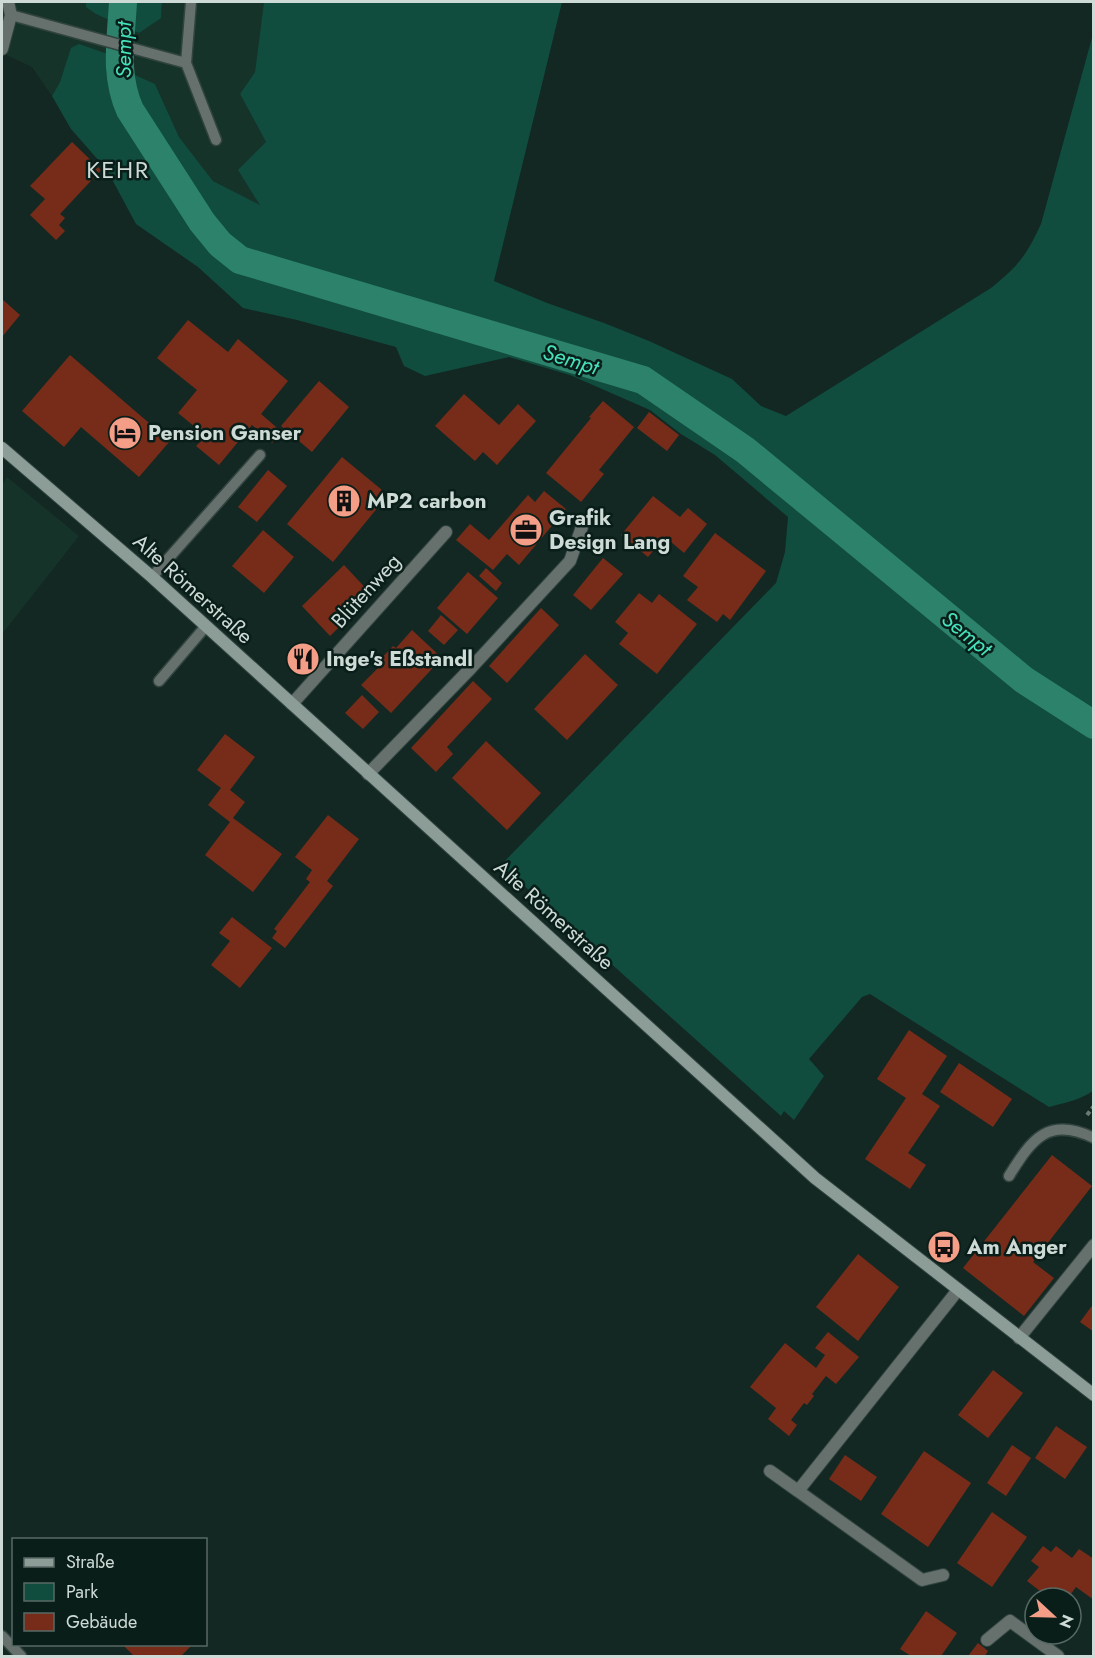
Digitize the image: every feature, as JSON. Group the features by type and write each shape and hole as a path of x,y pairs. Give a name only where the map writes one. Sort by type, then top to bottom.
{"main road":[{"name":"Alte Römerstraße","path":"2,448 152,577 815,1178 1094,1395"}],"street":[{"path":"2,49 11,15 8,2"},
{"path":"368,774 570,561 584,521"},
{"name":"Blütenweg","path":"292,704 446,532"},
{"path":"1019,1338 1094,1245"},
{"path":"798,1491 958,1290"},
{"path":"770,1471 922,1580 943,1575"},
{"path":"987,1640 1010,1621 1058,1656"}],"lane":[{"path":"191,2 186,63 216,140"},
{"path":"11,15 186,63"},
{"path":"152,577 260,455"},
{"path":"159,681 206,626"},
{"path":"1009,1176 1033,1142 1046,1133 1062,1128 1075,1129 1094,1138"},
{"path":"2,1636 21,1656"}],"shaded area":[{"path":"2,2 86,2 86,7 161,18 162,2 264,2 255,72 240,94 266,142 261,206 213,181 179,137 155,84 131,73 113,56 72,48 60,82 52,96 32,67 2,53"},
{"path":"7,477 79,536 2,634 2,485"}],"green space":[{"path":"86,2 162,2 161,18 139,33 96,14 86,7"},
{"path":"264,2 562,2 494,281 649,341 732,379 761,406 786,416 991,288 1021,259 1041,224 1093,34 1094,1090 1078,1099 1049,1107 870,994 862,997 809,1059 824,1076 794,1120 784,1111 781,1116 501,865 776,583 785,552 788,517 715,455 681,434 650,410 570,375 509,357 425,376 404,366 396,347 243,308 198,267 136,224 107,170 71,129 52,96 60,82 71,48 79,44 113,56 131,73 155,84 179,137 213,181 260,205 238,170 266,142 240,94 255,72"}],"building":[{"path":"72,142 101,170 60,214 65,218 59,225 65,231 56,240 30,215 45,199 30,186"},
{"path":"2,299 20,315 2,337"},
{"path":"188,320 228,352 238,339 288,381 261,414 282,432 272,443 252,425 219,465 196,446 206,436 178,413 197,390 157,358"},
{"path":"70,355 170,441 139,477 81,427 64,447 22,411"},
{"path":"319,381 349,407 312,452 281,426"},
{"path":"464,394 499,425 518,404 536,421 497,465 483,452 475,461 435,426"},
{"path":"603,401 634,427 599,470 604,474 581,502 546,473"},
{"path":"649,412 679,435 667,451 637,428"},
{"name":"MP2 carbon","path":"342,457 388,495 333,562 287,524"},
{"path":"268,470 287,486 257,522 238,507"},
{"path":"544,491 566,509 519,565 507,554 493,570 456,540 470,524 489,540 528,495 535,502"},
{"path":"653,496 680,517 688,508 707,524 684,553 665,537 648,557 621,535"},
{"path":"263,530 294,557 264,593 232,566"},
{"path":"715,533 766,571 730,620 723,614 717,622 687,600 698,587 683,576"},
{"path":"603,558 623,574 591,610 573,595"},
{"path":"344,565 372,595 330,636 302,606"},
{"path":"486,568 502,583 496,591 479,576"},
{"path":"468,572 498,598 467,634 437,608"},
{"path":"639,593 652,603 659,594 697,624 657,674 619,644 628,633 615,622"},
{"path":"541,608 559,625 507,683 489,666"},
{"path":"441,615 458,630 444,645 428,631"},
{"path":"412,630 442,658 391,713 361,685 379,667 376,664 393,646 396,648"},
{"path":"585,654 618,685 567,740 534,709"},
{"path":"473,681 492,699 447,747 453,754 436,772 411,748"},
{"path":"362,695 379,712 363,729 345,713"},
{"path":"225,734 255,757 230,790 245,802 233,818 282,854 253,892 205,855 230,822 208,805 221,788 197,770"},
{"path":"486,741 541,793 507,830 452,778"},
{"path":"328,815 359,839 327,881 333,886 285,948 272,938 277,931 274,929 310,882 306,879 312,870 295,857"},
{"path":"232,917 272,948 240,988 211,965 230,941 219,933"},
{"path":"909,1030 947,1056 922,1094 940,1106 908,1153 926,1165 910,1189 865,1159 906,1098 877,1079"},
{"path":"959,1063 1012,1099 993,1127 940,1092"},
{"path":"1052,1155 1092,1186 1033,1262 1054,1278 1024,1316 963,1268"},
{"path":"858,1254 899,1287 858,1341 816,1307"},
{"path":"1094,1303 1094,1332 1080,1322"},
{"path":"828,1332 859,1357 836,1384 826,1376 812,1394 814,1396 807,1405 804,1403 791,1420 797,1425 789,1436 768,1419 776,1408 750,1387 785,1343 816,1368 825,1355 815,1348"},
{"path":"993,1370 1023,1393 988,1438 958,1415"},
{"path":"1056,1426 1087,1447 1065,1479 1035,1458"},
{"path":"1012,1445 1031,1458 1006,1496 987,1483"},
{"path":"924,1451 971,1483 928,1547 881,1514"},
{"path":"845,1455 877,1477 861,1501 829,1479"},
{"path":"992,1512 1027,1537 992,1587 957,1563"},
{"path":"1043,1546 1051,1552 1056,1546 1072,1558 1079,1549 1094,1559 1094,1600 1083,1592 1083,1586 1033,1586 1027,1581 1039,1567 1031,1561"},
{"path":"926,1611 957,1633 941,1656 911,1656 900,1649"},
{"path":"978,1643 988,1651 985,1656 968,1656"},
{"path":"124,1646 191,1646 181,1656 134,1656"}],"waterway":[{"name":"Sempt","path":"123,2 120,70 130,110 202,222 220,244 240,260 643,380 745,450 1024,680 1094,725"}],"place":[{"name":"Pension Ganser","path":"125,433"},
{"name":"MP2 carbon","path":"344,501"},
{"name":"Grafik Design Lang","path":"526,530"},
{"name":"Inge's Eßstandl","path":"303,659"},
{"name":"Am Anger","path":"944,1247"}],"district":[{"name":"KEHR","path":"118,169"}]}
